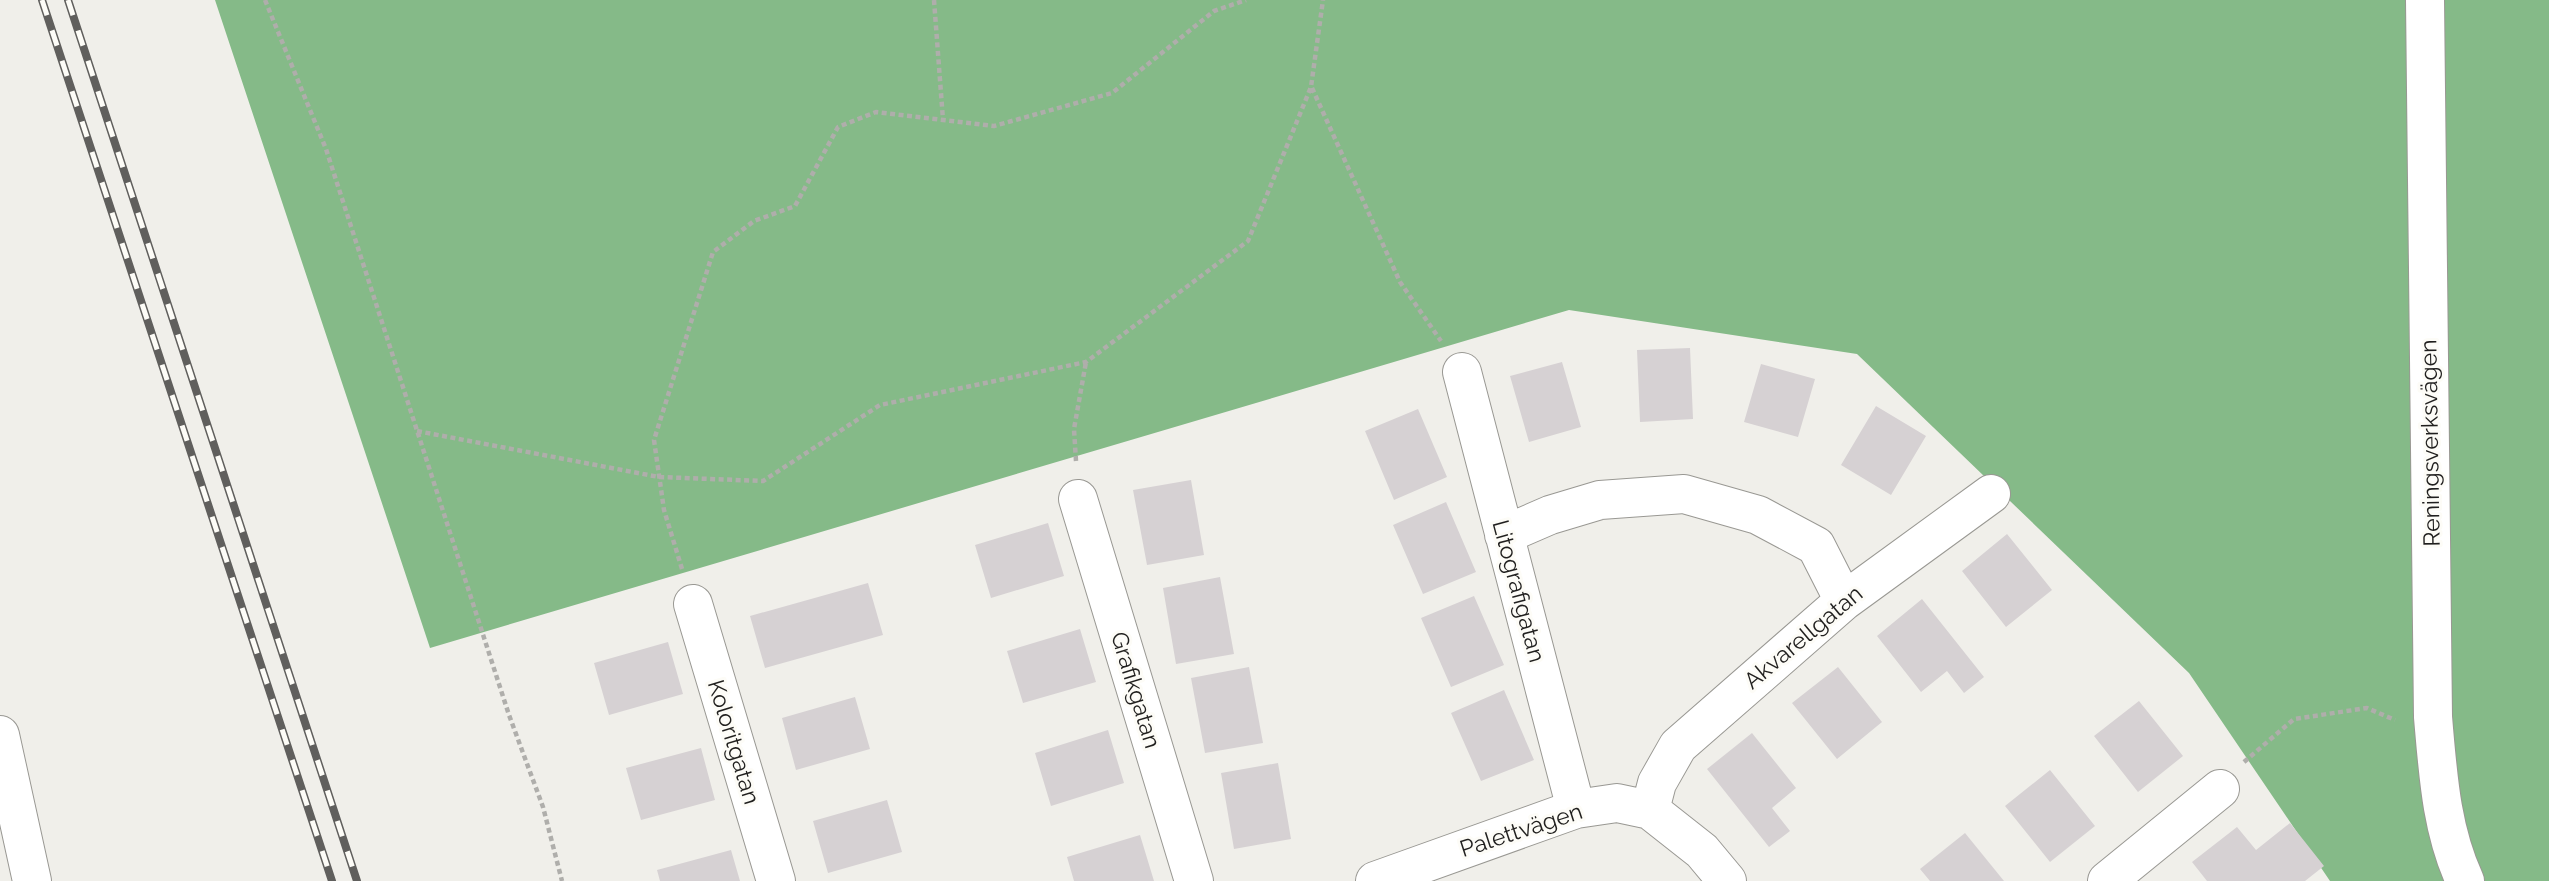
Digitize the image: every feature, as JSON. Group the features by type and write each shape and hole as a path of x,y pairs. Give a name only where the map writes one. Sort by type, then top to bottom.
{"street":[{"name":"Reningsverksvägen","path":"2425,0 2435,737 2450,847 2465,881"},
{"name":"Litografigatan","path":"1462,372 1576,809"},
{"path":"1504,535 1550,514 1600,500 1684,494 1758,515 1816,546 1844,601"},
{"name":"Akvarellgatan","path":"1650,810 1657,783 1678,746 1844,601 1991,494"},
{"name":"Grafikgatan","path":"1077,499 1194,881"},
{"name":"Koloritgatan","path":"693,604 776,881"},
{"path":"0,736 32,881"},
{"path":"2107,881 2220,789"},
{"name":"Palettvägen","path":"1375,881 1576,809 1617,803 1650,810 1702,851 1727,881"}],"path":[{"path":"265,0 326,149 509,715 543,807 562,881"},
{"path":"934,0 943,120"},
{"path":"693,604 664,510 654,440 713,253 754,221 795,206 838,127 876,112 994,126 1112,93 1214,11 1246,0"},
{"path":"417,431 659,477 763,481 880,405 1086,362 1248,241 1311,87 1323,0"},
{"path":"1311,87 1400,282 1462,372"},
{"path":"1077,499 1074,429 1086,362"},
{"path":"2220,789 2234,771 2294,719 2367,708 2435,737"}],"green space":[{"path":"215,0 2549,0 2549,881 2330,881 2189,673 1857,354 1569,310 430,648"}],"building":[{"path":"1690,348 1693,419 1640,422 1637,350"},
{"path":"1562,362 1581,427 1529,442 1510,376"},
{"path":"1761,364 1815,379 1798,437 1744,422"},
{"path":"1876,406 1926,436 1891,495 1841,465"},
{"path":"1418,409 1447,477 1394,500 1365,431"},
{"path":"1191,480 1204,555 1147,565 1133,490"},
{"path":"1446,502 1476,572 1423,594 1393,525"},
{"path":"1048,523 1064,576 991,598 975,545"},
{"path":"2007,534 2052,590 2006,627 1962,571"},
{"path":"1220,577 1234,654 1176,664 1163,588"},
{"path":"868,583 883,635 765,668 750,616"},
{"path":"1474,596 1504,665 1451,687 1421,618"},
{"path":"1922,599 1984,677 1964,693 1947,671 1921,692 1877,636"},
{"path":"1080,629 1096,682 1023,703 1007,651"},
{"path":"668,642 683,694 609,715 594,663"},
{"path":"1249,667 1263,743 1205,753 1191,678"},
{"path":"1838,667 1882,722 1837,759 1792,703"},
{"path":"1504,690 1534,760 1481,781 1451,713"},
{"path":"855,697 870,749 796,770 782,718"},
{"path":"2139,701 2183,756 2138,792 2094,736"},
{"path":"1108,730 1124,783 1051,806 1035,753"},
{"path":"1752,733 1796,788 1772,808 1790,831 1769,847 1707,769"},
{"path":"701,748 715,800 641,820 626,768"},
{"path":"1278,763 1291,839 1234,849 1221,773"},
{"path":"2050,770 2095,826 2050,862 2005,806"},
{"path":"887,800 902,852 828,873 813,821"},
{"path":"2290,823 2324,866 2305,881 2207,881 2192,862 2237,827 2256,850"},
{"path":"1965,833 2004,881 1930,881 1920,869"},
{"path":"1140,835 1154,881 1074,881 1067,857"},
{"path":"731,850 740,881 660,881 657,870"}],"railway":[{"path":"42,0 332,881"},
{"path":"68,0 357,881"}]}
